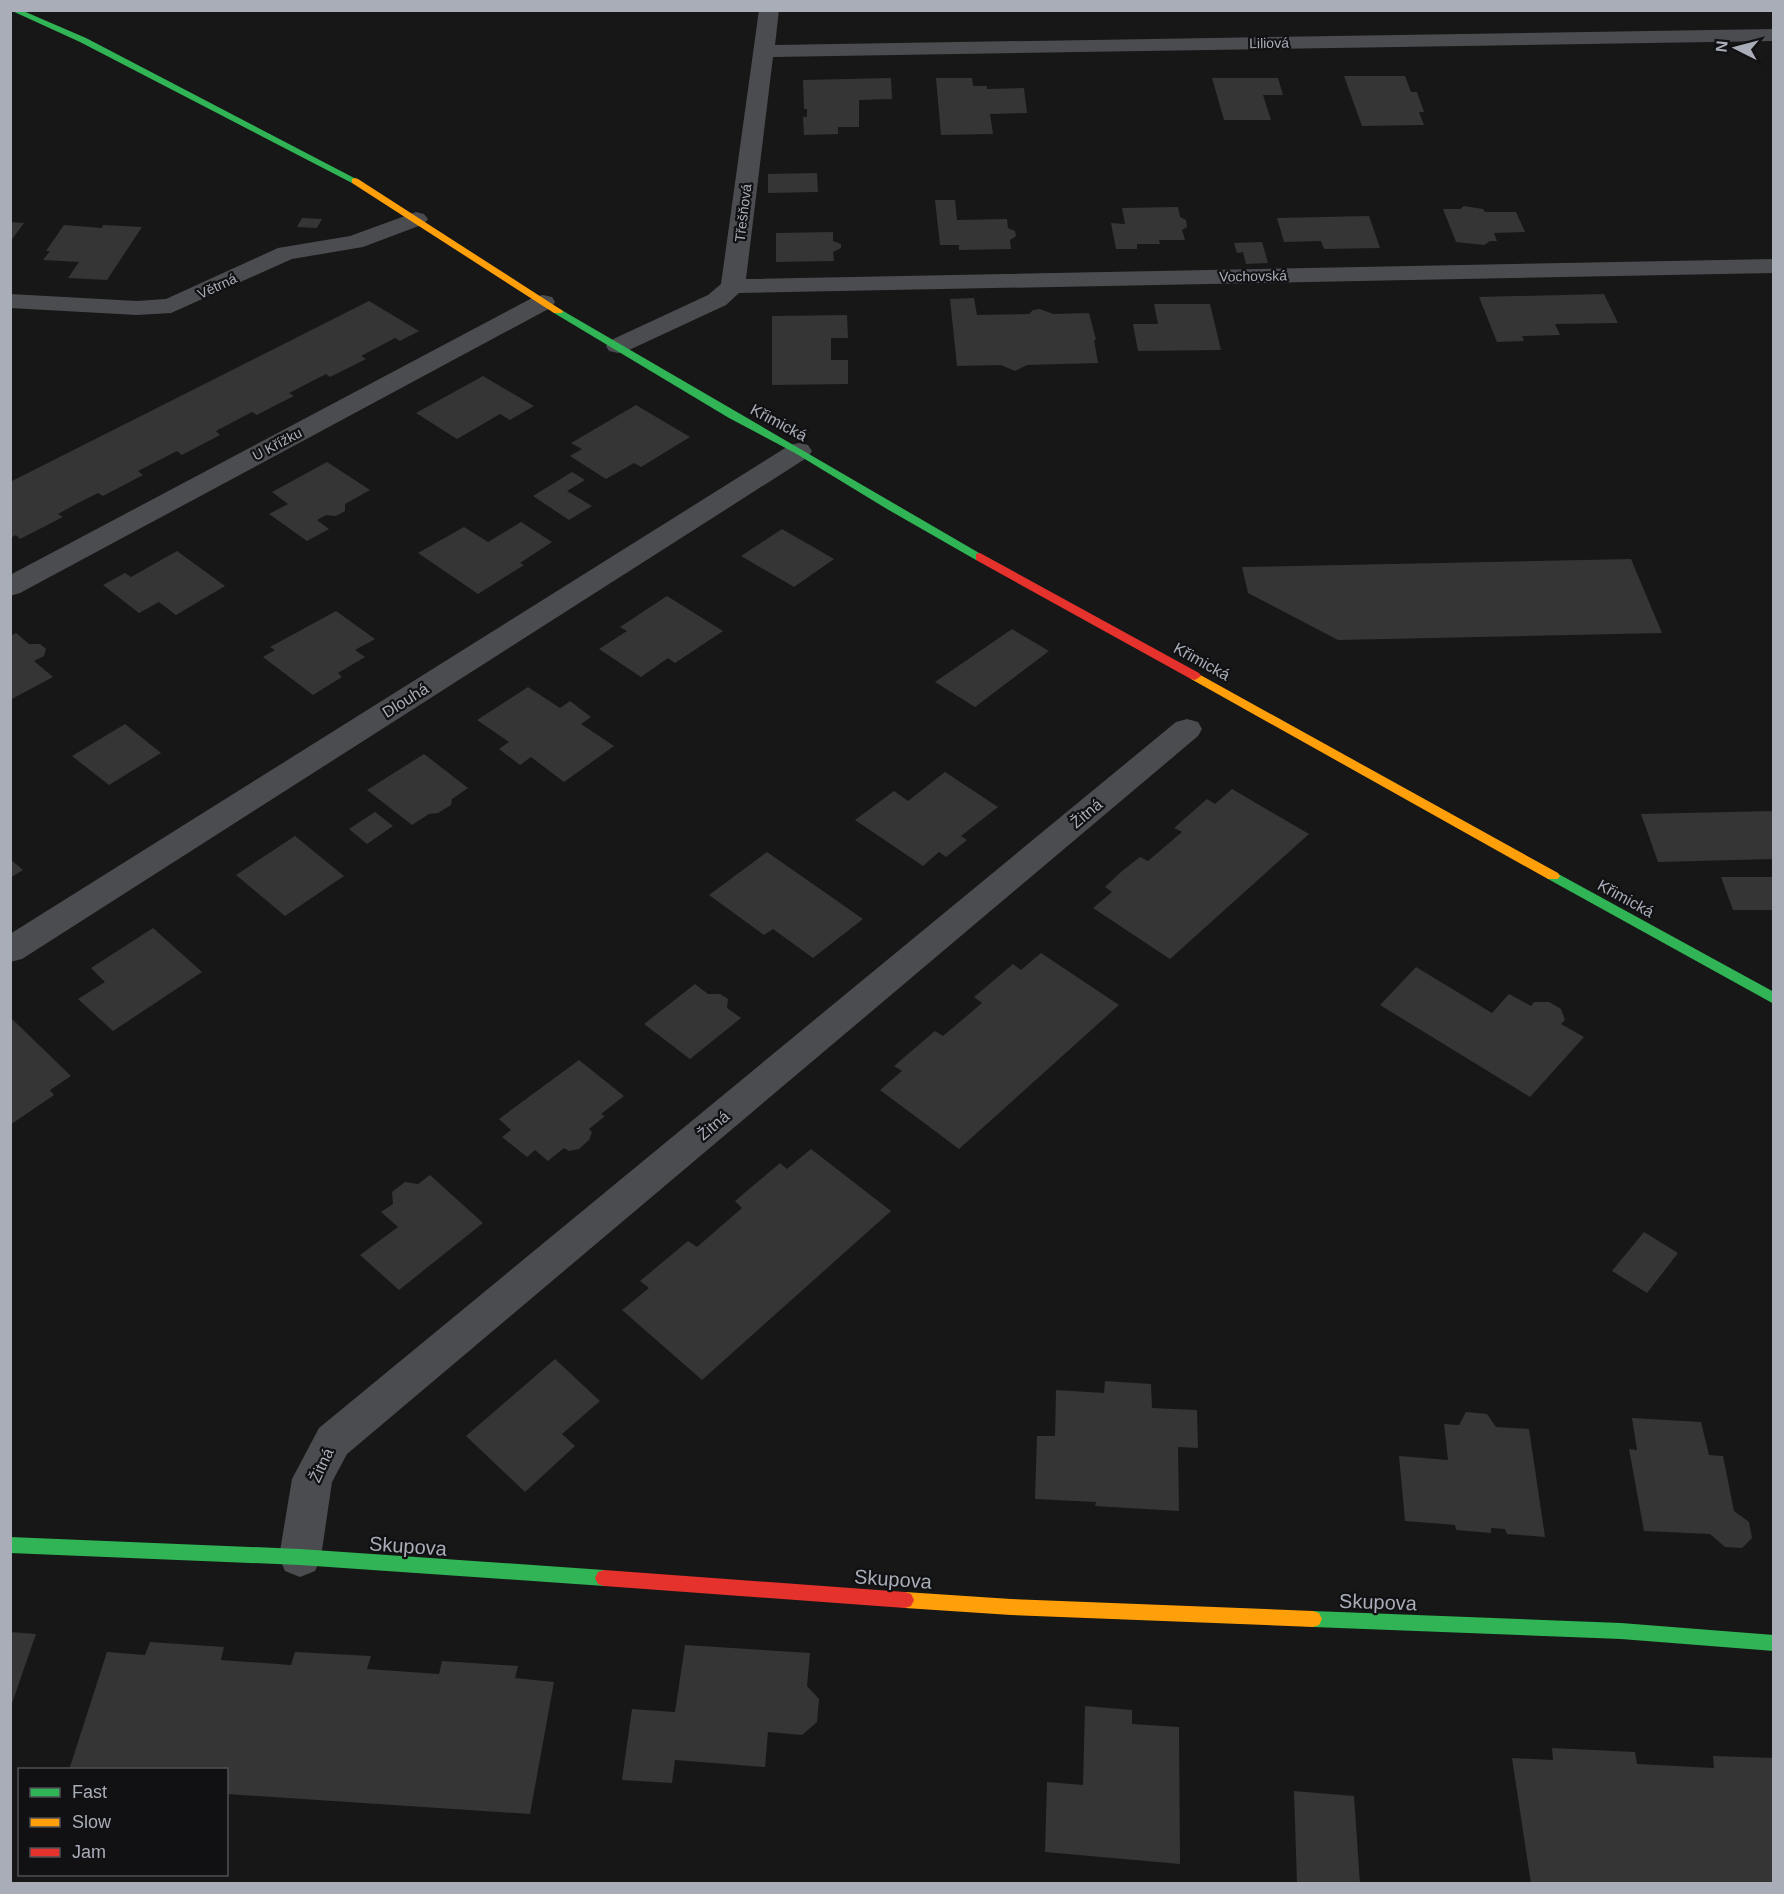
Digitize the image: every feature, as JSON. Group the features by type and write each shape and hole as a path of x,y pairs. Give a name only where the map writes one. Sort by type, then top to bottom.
{"street":[{"name":"Křimická","path":"13,10 83,40 371,189 543,302 733,416 799,450 904,515 1773,999"},
{"name":"Třešňová","path":"733,286 769,10"},
{"name":"Liliová","path":"764,51 1773,35"},
{"name":"Větrná","path":"10,301 137,308 171,306 286,253 355,243 416,219"},
{"name":"Vochovská","path":"733,286 1773,266"},
{"path":"618,346 717,300 733,286"},
{"name":"U Křížku","path":"10,586 543,302"},
{"name":"Dlouhá","path":"10,950 799,450"},
{"name":"Žitná","path":"300,1557 312,1479 333,1441 1187,729"},
{"name":"Skupova","path":"10,1545 300,1557 1011,1607 1621,1631 1773,1643"}],"building":[{"path":"1344,76 1405,76 1411,92 1417,92 1424,112 1419,112 1424,125 1362,126"},
{"path":"891,78 892,99 859,100 859,127 838,127 838,134 804,135 803,117 807,117 807,109 804,109 803,80"},
{"path":"936,78 972,78 973,86 987,86 987,89 1024,88 1027,113 990,114 993,134 941,135"},
{"path":"1212,78 1278,78 1283,95 1263,95 1271,120 1224,120"},
{"path":"817,173 818,192 768,193 768,174"},
{"path":"935,200 955,200 957,220 1007,219 1008,228 1015,231 1016,236 1010,240 1011,249 959,250 959,245 940,245"},
{"path":"1464,206 1483,209 1485,212 1516,212 1525,232 1494,233 1497,241 1490,241 1484,245 1456,242 1443,209 1460,209"},
{"path":"1178,207 1180,217 1186,220 1187,227 1182,230 1185,240 1159,240 1160,244 1137,244 1137,249 1116,249 1111,223 1125,224 1122,208"},
{"path":"1369,216 1380,248 1324,249 1321,241 1284,242 1277,218"},
{"path":"302,218 322,219 317,228 297,227"},
{"path":"10,222 24,223 10,242"},
{"path":"64,225 102,228 103,225 142,227 107,280 68,278 79,262 43,260 50,251 46,251"},
{"path":"833,232 833,241 841,244 841,248 833,252 834,261 776,262 776,233"},
{"path":"1262,242 1268,263 1246,264 1243,252 1237,253 1234,243"},
{"path":"1604,294 1618,323 1555,324 1560,335 1522,336 1524,341 1497,342 1479,297"},
{"path":"974,298 977,315 1029,314 1033,310 1040,309 1053,314 1089,313 1096,340 1094,340 1098,363 1027,365 1015,371 1001,365 957,366 950,299"},
{"path":"369,301 419,331 400,341 395,338 361,356 366,359 330,377 326,374 289,393 294,396 257,415 252,412 216,431 220,435 182,455 177,451 138,471 143,475 103,496 98,493 78,503 58,514 63,517 20,539 16,535 10,538 10,482"},
{"path":"1154,304 1210,304 1221,350 1138,351 1133,324 1158,324"},
{"path":"847,315 848,338 831,338 831,360 848,360 848,384 772,385 772,316"},
{"path":"483,376 534,406 510,420 500,414 457,439 416,413"},
{"path":"636,405 690,437 641,467 634,463 606,479 570,456 582,449 571,443"},
{"path":"327,462 370,490 345,504 345,511 336,516 326,515 317,520 329,529 307,541 269,514 288,504 272,492"},
{"path":"572,472 585,480 567,491 592,506 569,520 533,496"},
{"path":"521,522 552,542 520,563 524,565 478,594 418,553 464,527 488,542"},
{"path":"782,529 834,559 794,587 741,556"},
{"path":"177,551 225,586 176,615 159,602 139,613 103,585 125,573 131,577"},
{"path":"1631,559 1662,633 1338,640 1248,593 1242,567"},
{"path":"667,596 723,631 675,663 668,658 641,677 599,649 627,631 620,627"},
{"path":"336,611 375,639 355,650 365,657 338,673 342,677 313,695 263,657 275,650 270,647"},
{"path":"1012,629 1049,651 975,707 935,682"},
{"path":"16,633 29,644 40,644 46,649 44,656 34,661 53,677 10,700 10,636"},
{"path":"528,687 560,708 570,701 591,717 581,724 614,746 564,782 531,757 520,765 499,749 509,742 477,720"},
{"path":"125,724 161,753 109,785 72,756"},
{"path":"424,754 468,788 452,799 451,805 438,813 429,814 412,825 367,790"},
{"path":"945,772 998,807 961,836 967,840 946,857 939,852 923,866 855,820 894,791 908,801"},
{"path":"1232,789 1309,834 1170,959 1093,908 1112,892 1105,887 1122,871 1140,857 1148,861 1182,832 1174,828 1207,799 1215,804"},
{"path":"1774,811 1774,859 1658,862 1641,814"},
{"path":"375,812 393,826 367,844 349,829"},
{"path":"295,836 344,876 285,916 236,875"},
{"path":"767,852 863,919 813,958 773,929 764,935 709,895"},
{"path":"10,859 23,870 10,878"},
{"path":"1721,877 1774,877 1774,910 1733,910"},
{"path":"153,928 202,972 113,1031 78,999 105,982 91,968"},
{"path":"1041,953 1119,1005 959,1149 880,1090 902,1071 894,1066 935,1031 943,1036 982,1003 974,997 1013,964 1021,970"},
{"path":"1416,967 1492,1013 1509,994 1531,1006 1534,1002 1549,1002 1561,1009 1565,1020 1561,1024 1584,1037 1530,1097 1380,1005"},
{"path":"695,984 708,994 720,994 728,999 727,1008 741,1018 690,1059 644,1024"},
{"path":"12,1019 71,1076 50,1090 54,1095 10,1125 10,1020"},
{"path":"579,1060 624,1096 601,1114 605,1116 589,1129 592,1132 589,1140 579,1149 569,1151 564,1148 548,1161 535,1150 527,1157 502,1137 511,1130 499,1119"},
{"path":"811,1149 891,1211 702,1380 622,1310 649,1288 640,1281 688,1241 697,1247 742,1208 735,1201 780,1163 787,1169"},
{"path":"430,1175 483,1223 399,1290 360,1255 398,1227 381,1212 393,1204 392,1192 405,1182 418,1184"},
{"path":"1644,1232 1678,1253 1647,1293 1612,1271"},
{"path":"555,1359 600,1401 562,1434 575,1446 525,1492 466,1436"},
{"path":"1105,1381 1151,1384 1152,1408 1197,1410 1198,1448 1178,1447 1179,1511 1095,1506 1096,1502 1035,1499 1037,1436 1055,1436 1056,1390 1104,1393"},
{"path":"1466,1412 1487,1414 1496,1427 1529,1429 1545,1537 1507,1534 1505,1529 1491,1528 1491,1533 1456,1530 1455,1525 1405,1521 1399,1456 1448,1460 1444,1424 1459,1425"},
{"path":"1632,1418 1701,1422 1709,1455 1723,1456 1734,1511 1749,1522 1752,1538 1742,1548 1725,1547 1710,1534 1644,1531 1629,1449 1637,1450"},
{"path":"10,1632 36,1634 11,1706 10,1706"},
{"path":"150,1642 224,1647 221,1660 291,1665 295,1652 371,1656 367,1669 439,1674 442,1661 518,1666 515,1678 554,1682 530,1814 228,1794 228,1768 70,1768 107,1652 145,1655"},
{"path":"685,1645 810,1653 807,1686 819,1699 817,1722 802,1735 768,1732 765,1767 675,1760 672,1783 622,1780 632,1709 675,1712"},
{"path":"1085,1706 1132,1710 1132,1724 1179,1727 1180,1864 1045,1852 1047,1782 1083,1785"},
{"path":"1552,1748 1635,1752 1637,1764 1714,1768 1713,1756 1774,1758 1774,1884 1531,1884 1512,1758 1553,1760"},
{"path":"1294,1791 1354,1796 1360,1884 1297,1884"}],"traffic: fast":[{"path":"13,10 83,40 355,181"},
{"path":"558,311 733,416 799,451 891,507 980,557"},
{"path":"1553,876 1774,999"},
{"path":"10,1545 300,1557 604,1578"},
{"path":"1313,1619 1621,1631 1774,1643"}],"traffic: slow":[{"path":"355,181 558,311"},
{"path":"1195,676 1553,876"},
{"path":"905,1600 1011,1607 1313,1619"}],"traffic: jam":[{"path":"980,557 1195,676"},
{"path":"604,1578 905,1600"}]}
